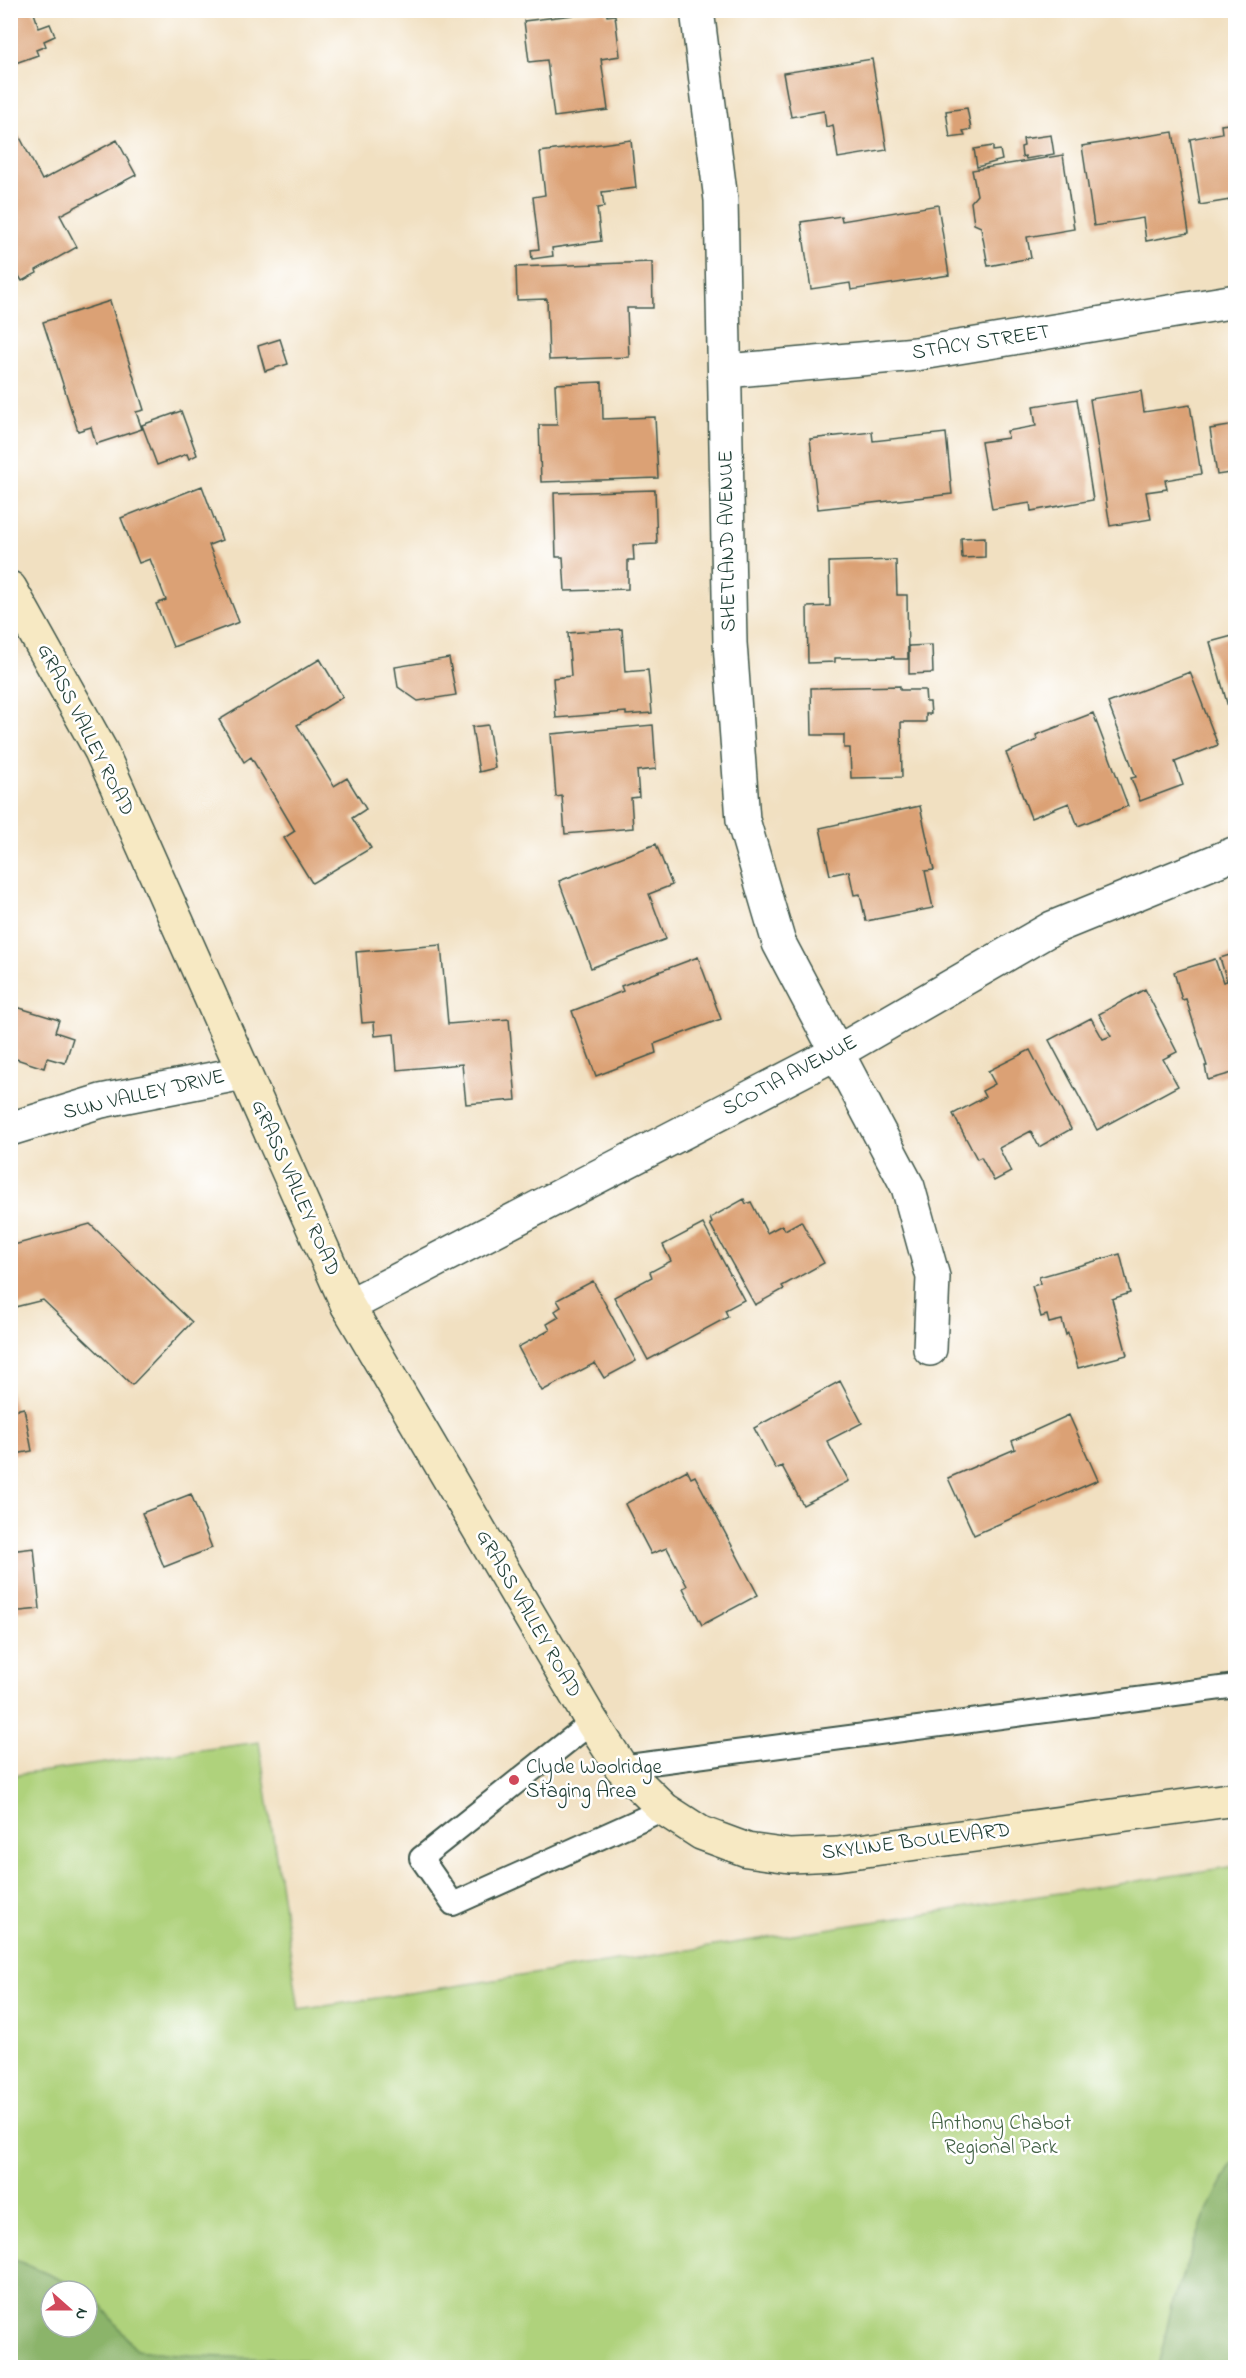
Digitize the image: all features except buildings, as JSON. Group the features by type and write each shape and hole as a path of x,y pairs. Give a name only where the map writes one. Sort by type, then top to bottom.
{"main road":[{"name":"GRASS VALLEY ROAD","path":"10,588 101,751 348,1306 592,1722 621,1767"},
{"name":"SKYLINE BOULEVARD","path":"621,1767 664,1809 701,1833 747,1850 790,1856 837,1854 1236,1799"}],"street":[{"name":"SHETLAND AVENUE","path":"697,10 721,200 730,643 743,820 779,943 908,1187 933,1277 930,1349"},
{"name":"STACY STREET","path":"726,371 916,354 1236,301"},
{"name":"SCOTIA AVENUE","path":"348,1306 836,1053 1052,928 1236,853"},
{"name":"SUN VALLEY DRIVE","path":"10,1130 101,1101 243,1073"}],"lane":[{"path":"621,1767 1236,1686"},
{"path":"592,1722 421,1858 453,1904 664,1809"}],"green space":[{"name":"Anthony Chabot Regional Park","path":"259,1742 299,2010 1235,1866 1235,2367 11,2367 10,1776"},
{"path":"1232,2163 1236,2165 1235,2367 1158,2367 1173,2301 1203,2220"},
{"path":"11,2258 60,2279 39,2279 39,2339 99,2339 99,2302 136,2350 198,2356 306,2360 319,2367 11,2367"}],"place":[{"name":"Clyde Woolridge Staging Area","path":"514,1780"}]}
